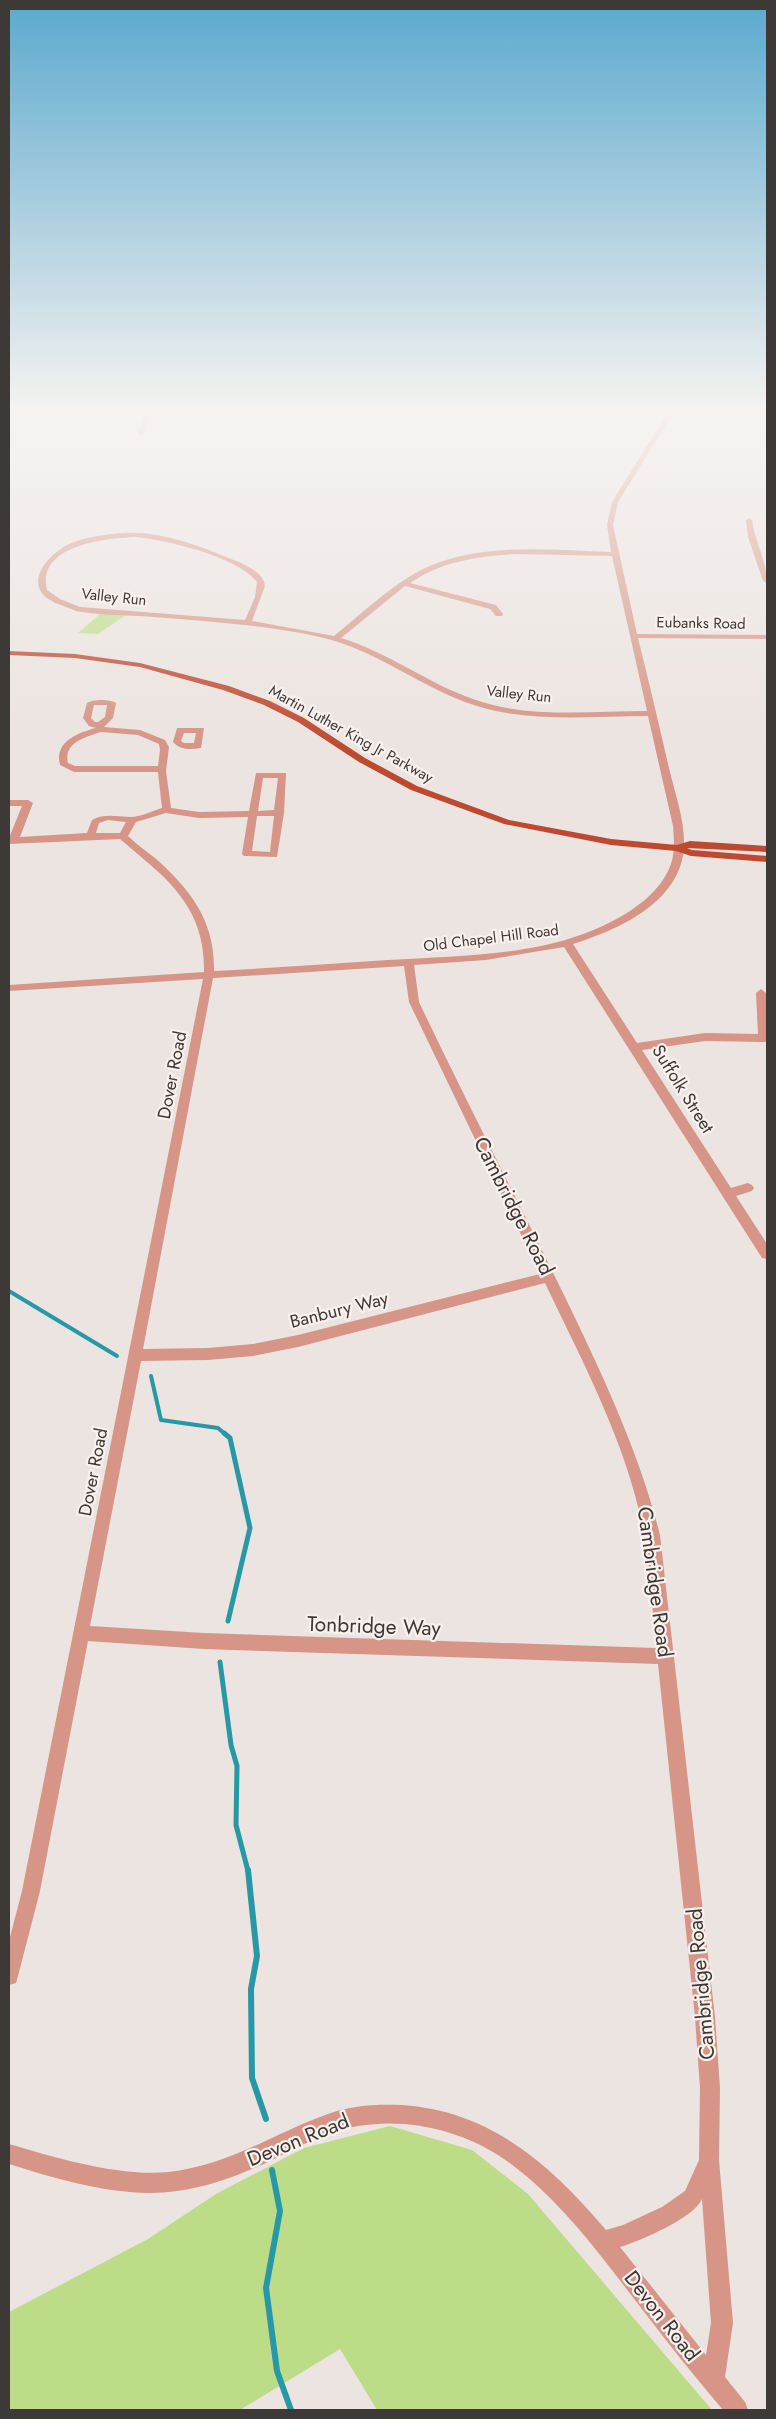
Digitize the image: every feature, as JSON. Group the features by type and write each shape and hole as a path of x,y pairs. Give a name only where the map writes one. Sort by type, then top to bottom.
{"main road":[{"name":"Martin Luther King Jr Parkway","path":"9,653 66,656 140,665 226,688 267,703 301,720 362,760 391,776 460,806 507,822 611,842 678,848 691,853 767,859"},
{"name":"Martin Luther King Jr Parkway","path":"678,848 690,844 767,849"}],"street":[{"name":"Old Chapel Hill Road","path":"9,988 486,957 568,944 616,925 650,901 670,878 677,862 678,826 615,554 611,522"},
{"path":"749,522 751,537 767,580"},
{"name":"Valley Run","path":"248,623 261,587 261,582 257,576 233,562 163,538 124,535 84,542 53,557 42,579 44,591 49,596 80,609 248,623 335,639 361,648 461,698 486,706 524,712 652,714"},
{"path":"335,639 406,584 430,569 482,556 522,553 615,554"},
{"path":"406,584 493,607 499,614"},
{"name":"Eubanks Road","path":"634,636 767,637"},
{"path":"162,769 74,769 64,765 62,756 66,746 77,738 100,727 140,733 158,739 164,745 162,769 167,798 166,810"},
{"path":"164,745 177,742"},
{"path":"259,775 283,775 279,813 274,854 247,854 259,775"},
{"path":"9,802 28,803 11,841 123,836 132,820"},
{"path":"91,836 95,822 100,819 120,817 132,820 166,810 200,815 279,813"},
{"name":"Dover Road","path":"9,1976 31,1892 209,974 210,944 197,911 175,883 123,836"},
{"name":"Suffolk Street","path":"568,944 767,1254"},
{"name":"Cambridge Road","path":"409,963 414,1002 549,1276 628,1448 645,1502 652,1535 705,2017 710,2088 710,2160 722,2323 713,2380"},
{"path":"635,1047 705,1037 766,1038 761,993"},
{"path":"728,1193 748,1188"},
{"name":"Banbury Way","path":"135,1355 208,1354 262,1348 298,1341 549,1276"},
{"name":"Tonbridge Way","path":"82,1633 204,1641 665,1656"},
{"name":"Devon Road","path":"9,2154 48,2166 134,2183 158,2184 201,2177 236,2166 317,2128 343,2119 400,2113 424,2115 469,2128 491,2138 540,2174 603,2241 737,2410"},
{"name":"Cambridge Road","path":"603,2241 625,2235 669,2214 692,2198 710,2160"}],"green space":[{"path":"101,613 126,615 98,634 78,633"},
{"path":"390,2126 472,2150 528,2194 712,2410 377,2410 340,2349 240,2410 9,2410 9,2312 148,2239 216,2194 304,2148"}],"waterway":[{"path":"9,1291 117,1356"},
{"path":"151,1376 161,1420 218,1428 225,1434"},
{"path":"224,1433 230,1438 250,1528 228,1621"},
{"path":"220,1662 231,1745 237,1766 236,1825 248,1871"},
{"path":"248,1870 257,1956 251,1989 252,2078 266,2119"},
{"path":"272,2170 280,2211 266,2288 277,2371 291,2410"}]}
